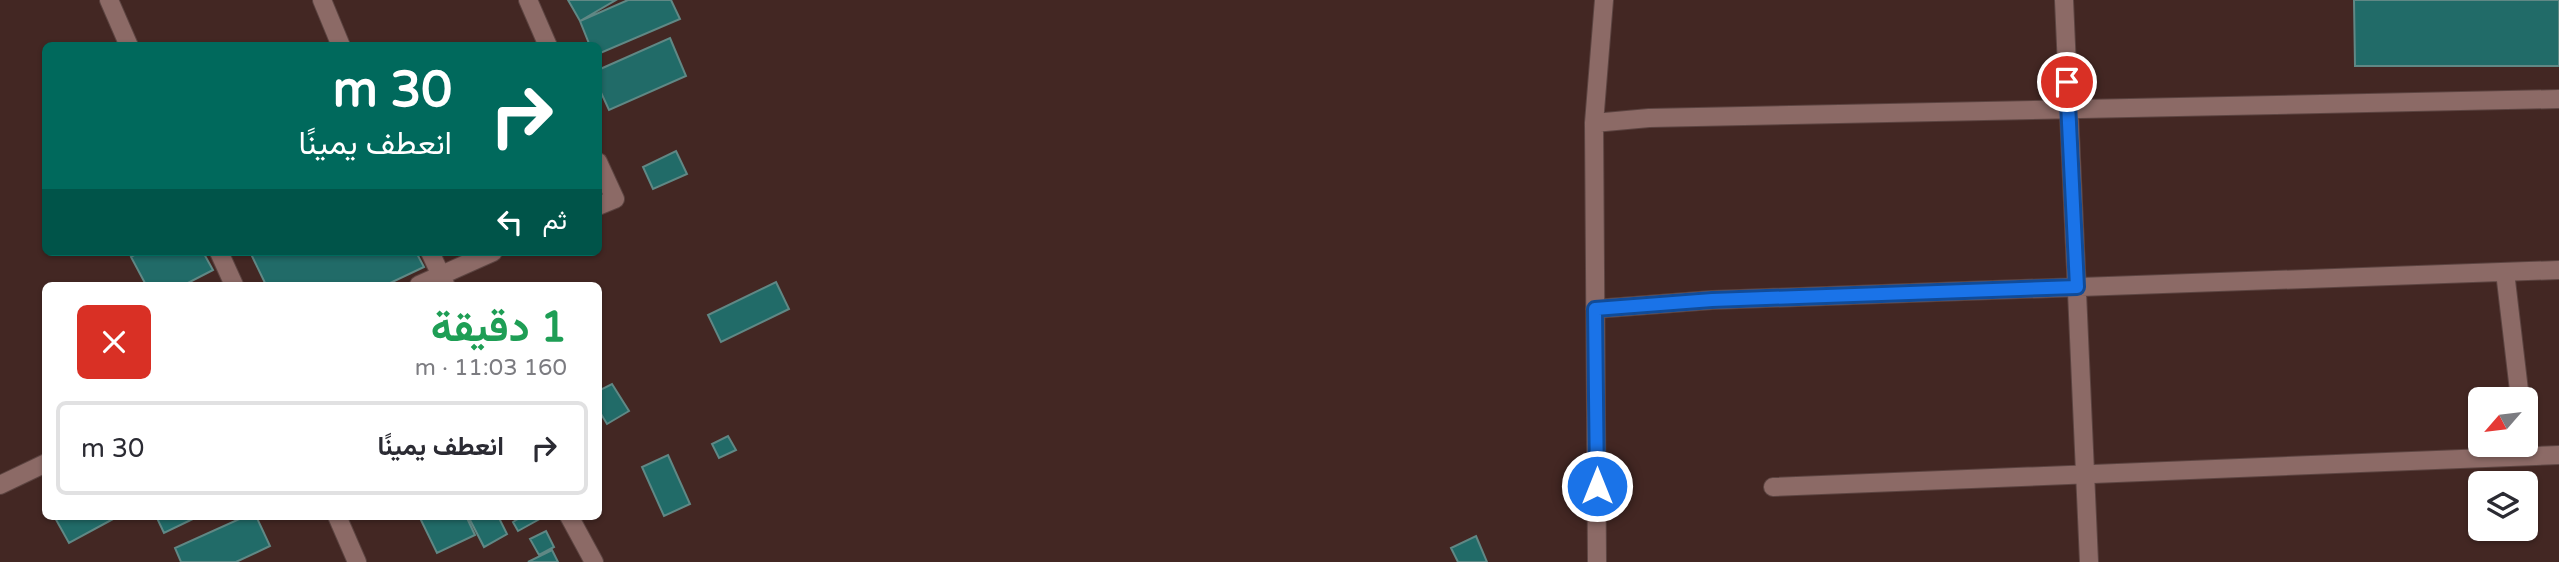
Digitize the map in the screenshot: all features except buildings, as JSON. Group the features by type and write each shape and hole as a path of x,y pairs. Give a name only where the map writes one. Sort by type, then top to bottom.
{"street":[{"path":"109,0 127,42"},
{"path":"321,0 339,42"},
{"path":"528,0 546,42"},
{"path":"1597,562 1594,123 1604,0"},
{"path":"2064,0 2089,562"},
{"path":"1594,123 1649,118 2559,99"},
{"path":"602,171 615,199 602,204"},
{"path":"221,256 233,282"},
{"path":"432,256 443,280 486,256"},
{"path":"1595,309 1712,300 2559,270"},
{"path":"2505,272 2519,387"},
{"path":"2538,452 2559,455"},
{"path":"1773,486 2085,474 2468,454"},
{"path":"0,485 42,465"},
{"path":"339,520 357,562"},
{"path":"571,520 594,562"}],"route":[{"path":"1597,486 1595,309 1712,300 2077,287 2067,82"}]}
